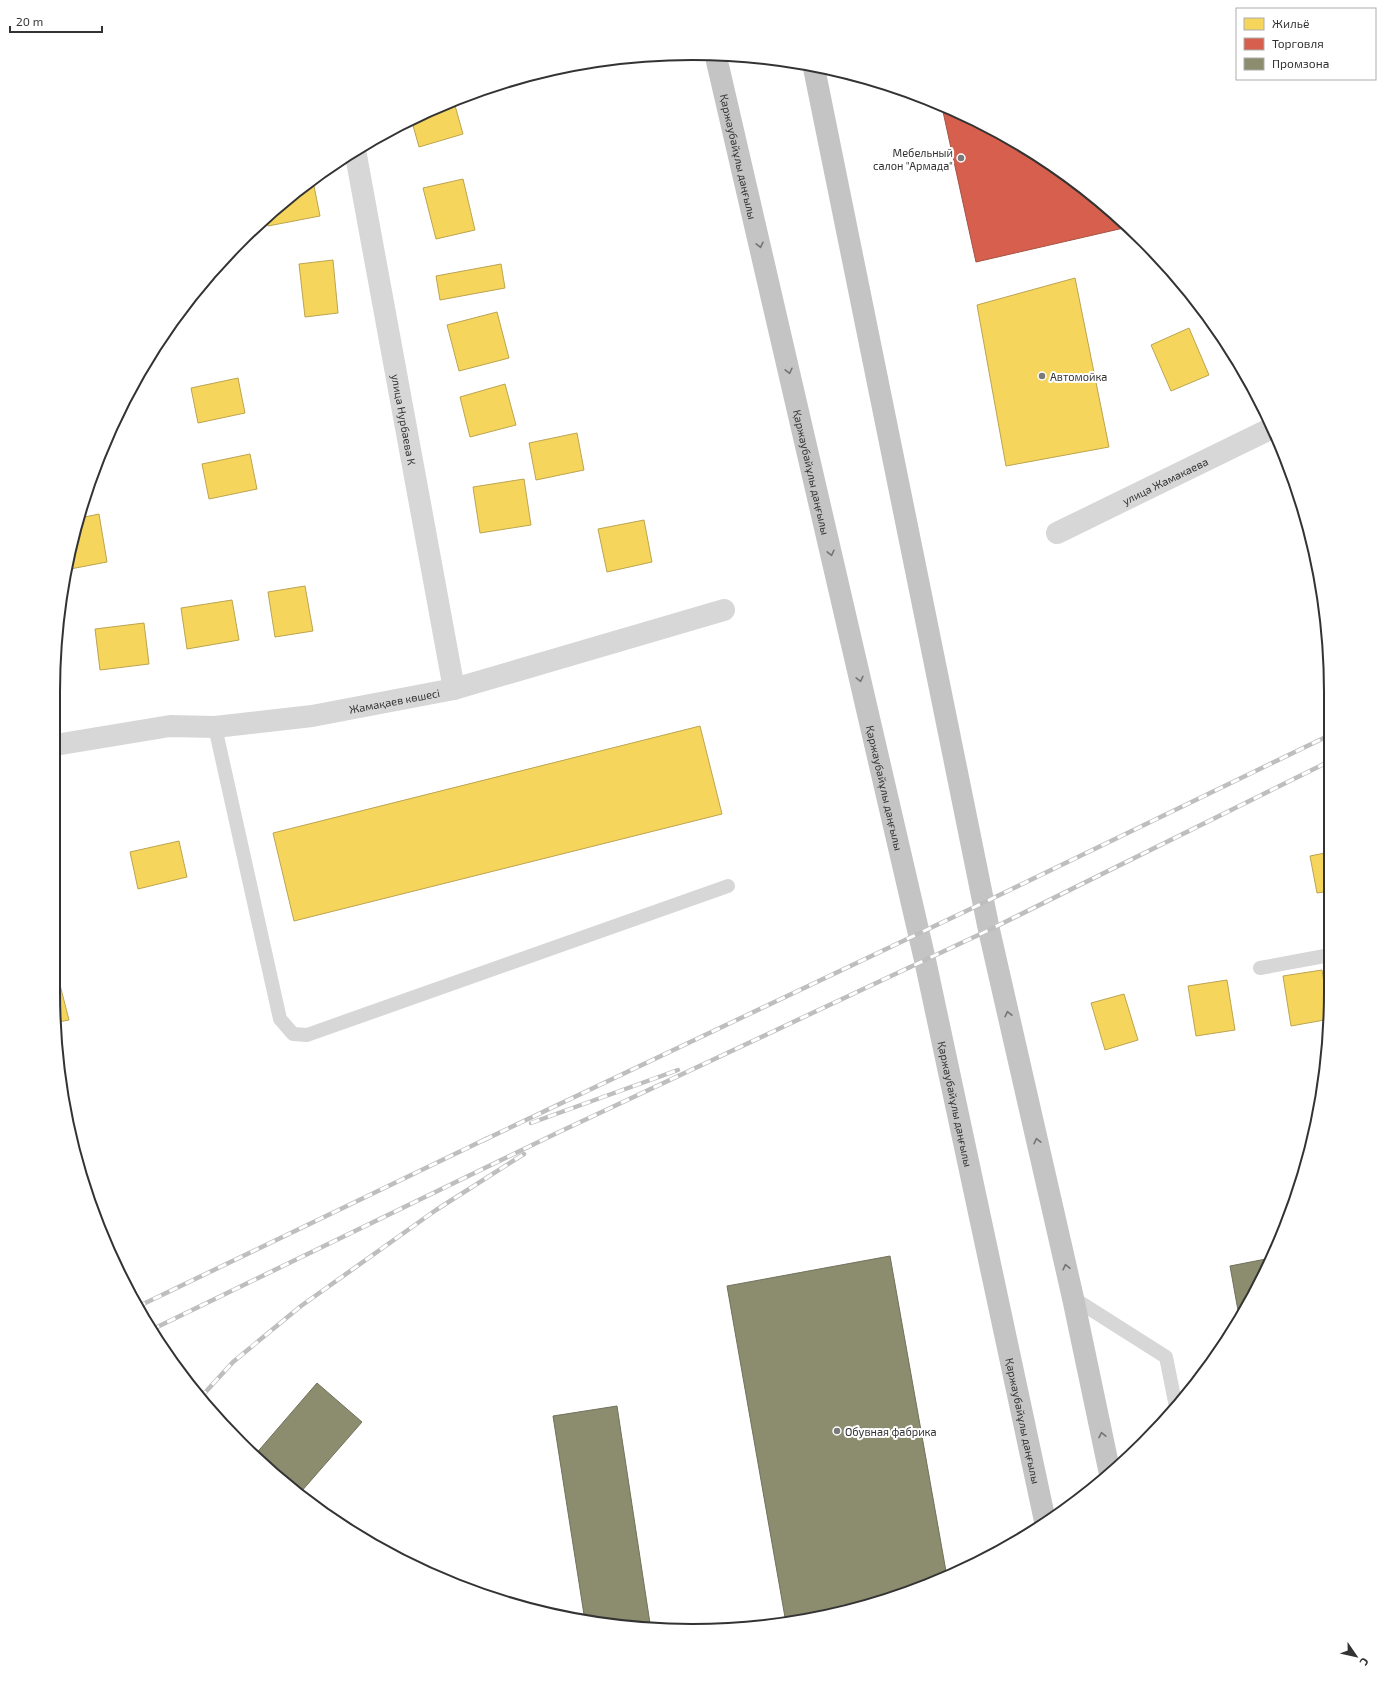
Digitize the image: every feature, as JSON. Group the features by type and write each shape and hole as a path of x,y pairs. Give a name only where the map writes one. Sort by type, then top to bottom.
{"highway":[{"name":"Қаржаубайұлы даңғылы","path":"717,61 923,953 1044,1516"},
{"path":"815,72 989,930 1073,1298 1109,1467"}],"street":[{"name":"улица Нурбаева К","path":"356,157 454,689"},
{"name":"улица Жамакаева","path":"1057,533 1267,430"},
{"name":"Жамақаев көшесі","path":"60,744 170,726 215,727 312,716 454,689 724,610"}],"lane":[{"path":"215,727 280,1019 293,1034 307,1035 728,886"},
{"path":"1260,968 1324,956"},
{"path":"1073,1298 1166,1357 1175,1400"}],"building: Жильё":[{"path":"455,106 463,134 419,147 413,125"},
{"path":"463,179 475,230 436,239 423,188"},
{"path":"314,186 320,216 268,226 267,224 275,217"},
{"path":"333,260 338,313 305,317 299,264"},
{"path":"501,264 505,288 440,300 436,276"},
{"name":"Автомойка","path":"1075,278 1109,447 1006,466 977,305"},
{"path":"497,312 509,358 459,371 447,325"},
{"path":"1189,328 1209,375 1171,391 1151,345"},
{"path":"238,378 245,413 198,423 191,388"},
{"path":"505,384 516,425 470,437 460,397"},
{"path":"577,433 584,470 536,480 529,443"},
{"path":"250,454 257,489 209,499 202,464"},
{"path":"524,479 531,525 480,533 473,487"},
{"path":"99,514 107,562 72,569 82,528 85,517"},
{"path":"644,520 652,562 607,572 598,529"},
{"path":"305,586 313,631 275,637 268,592"},
{"path":"232,600 239,640 187,649 181,608"},
{"path":"144,623 149,664 100,670 95,629"},
{"path":"700,726 722,814 294,921 273,833"},
{"path":"179,841 187,877 138,889 130,852"},
{"path":"1324,853 1324,892 1317,893 1310,856"},
{"path":"1322,970 1324,982 1323,1020 1291,1026 1283,976"},
{"path":"1227,980 1235,1030 1196,1036 1188,986"},
{"path":"60,985 69,1020 61,1022"},
{"path":"1124,994 1138,1040 1105,1050 1091,1003"}],"building: Торговля":[{"path":"943,112 972,125 1043,167 1077,191 1121,229 976,262"}],"building: Промзона":[{"name":"Обувная фабрика","path":"890,1256 946,1571 895,1590 856,1602 815,1612 785,1617 727,1286"},
{"path":"1265,1259 1238,1310 1230,1266"},
{"path":"317,1383 362,1422 303,1490 258,1451"},
{"path":"617,1406 650,1623 584,1615 553,1416"}],"railway":[{"path":"484,1140 983,903 1324,738"},
{"path":"157,1327 557,1133 989,930 1324,764"},
{"path":"531,1123 678,1070"},
{"path":"143,1304 488,1138"},
{"path":"204,1393 233,1362 301,1306 436,1210 524,1154"}],"place":[{"name":"Мебельный салон \"Армада\"","path":"961,158"},
{"name":"Автомойка","path":"1042,376"},
{"name":"Обувная фабрика","path":"837,1431"}]}
